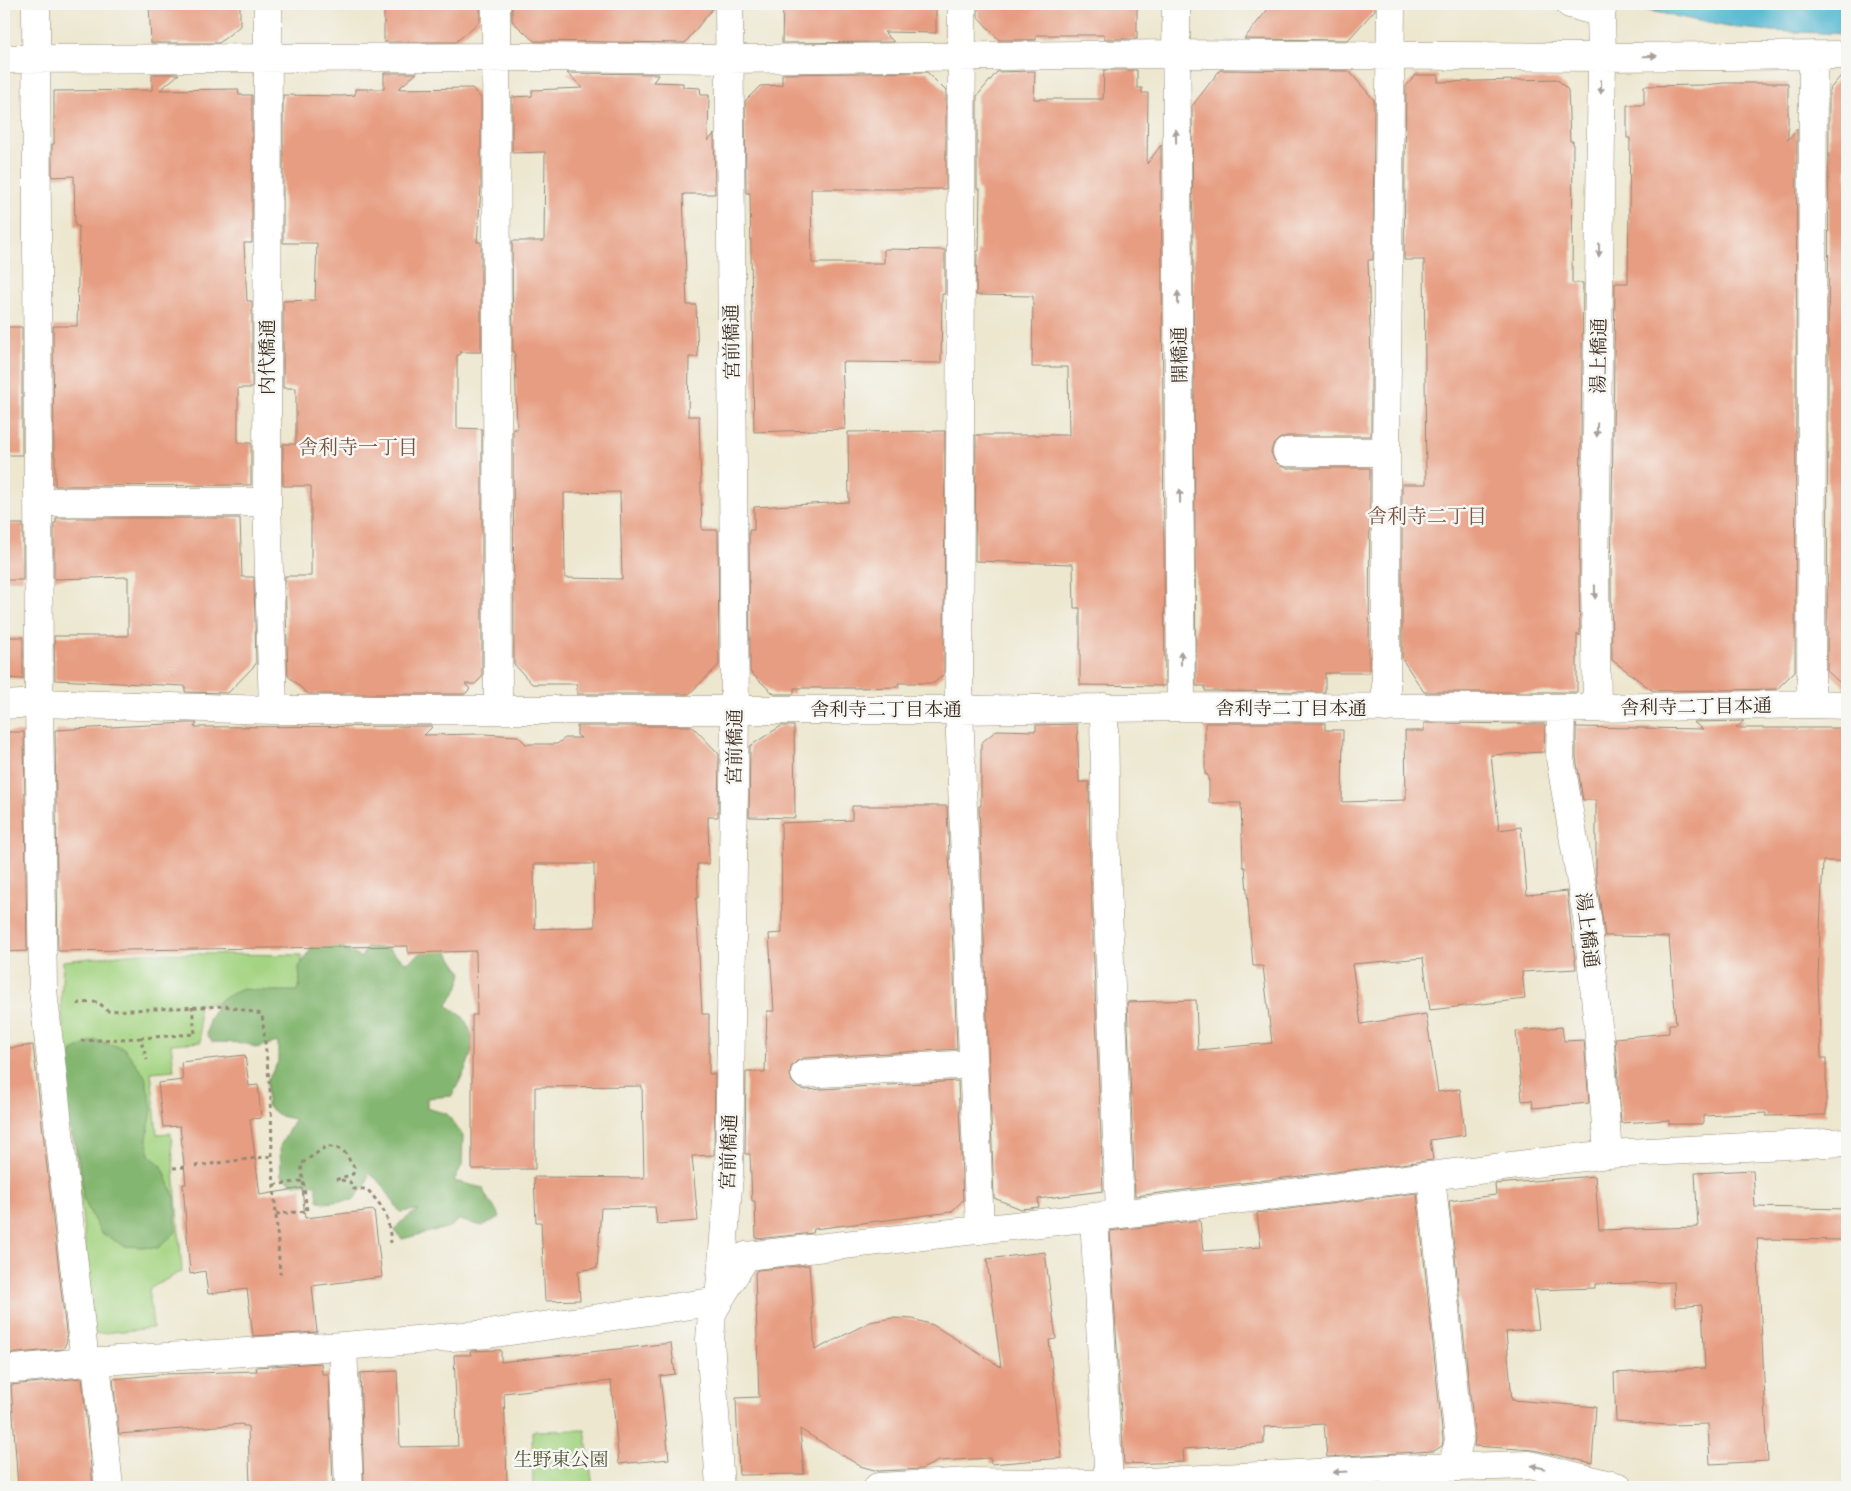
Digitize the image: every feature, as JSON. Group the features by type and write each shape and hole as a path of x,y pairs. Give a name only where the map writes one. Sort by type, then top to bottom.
{"street":[{"path":"36,4 39,704 43,990 109,1487"},
{"name":"内代橋通","path":"268,4 267,502 273,710"},
{"path":"496,4 498,709"},
{"name":"宮前橋通","path":"720,1487 710,1340 712,1313 718,1301 728,1175 735,709 728,4"},
{"path":"962,4 958,710 980,1230"},
{"name":"開橋通","path":"1176,4 1182,707"},
{"path":"1386,708 1386,452 1391,4"},
{"path":"1570,4 1603,7"},
{"name":"湯上橋通","path":"1596,708 1595,582 1603,7"},
{"path":"4,59 268,57 728,59 961,58 1175,54 1602,57 1847,55"},
{"path":"1811,704 1813,55"},
{"path":"1287,452 1386,452"},
{"path":"38,502 267,502"},
{"name":"舎利寺二丁目本通","path":"4,705 39,704 273,710 958,710 1182,707 1596,708 1847,705"},
{"path":"1104,708 1109,1484"},
{"name":"湯上橋通","path":"1560,708 1560,758 1588,918 1608,1154"},
{"path":"805,1074 973,1064"},
{"path":"4,1370 91,1362 343,1346 488,1334 718,1301 746,1256 1107,1216 1608,1154 1847,1142"},
{"path":"1431,1176 1459,1441 1452,1467"},
{"path":"343,1346 349,1487"},
{"path":"878,1487 972,1482 1109,1484 1390,1478 1452,1467 1530,1465 1619,1487"}],"path":[{"path":"80,1013 79,1004 98,1002 108,1011 225,1006 262,1014 271,1099 272,1156 280,1274"},
{"path":"80,1032 81,1041 195,1034 192,1008"},
{"path":"140,1038 147,1060"},
{"path":"335,1180 353,1174 354,1167 337,1144"},
{"path":"276,1214 307,1211 301,1164 327,1146 340,1149"},
{"path":"194,1166 272,1156"},
{"path":"173,1168 185,1167"},
{"path":"341,1179 350,1182 354,1189 367,1190 383,1208 389,1223 391,1243"},
{"path":"274,1184 302,1180"}],"green space":[{"path":"332,941 361,958 367,947 388,949 407,963 433,945 446,949 462,973 458,989 446,1005 462,1016 468,1026 472,1037 470,1056 452,1096 427,1098 427,1108 447,1114 463,1136 462,1165 454,1181 483,1188 500,1217 482,1226 459,1220 450,1227 402,1239 394,1231 400,1223 418,1210 400,1212 381,1183 369,1173 366,1185 353,1200 324,1203 318,1200 316,1184 294,1184 281,1176 280,1146 295,1119 279,1116 267,1106 267,1081 278,1062 278,1042 256,1048 246,1043 212,1042 207,1034 209,1020 220,1000 242,989 298,991 300,983 299,967 314,944"},
{"path":"138,953 301,955 304,995 198,1005 201,1042 171,1044 174,1070 151,1072 157,1134 171,1133 182,1271 149,1289 153,1328 94,1334 61,1005 63,961"},
{"path":"95,1040 124,1048 145,1076 152,1109 147,1139 149,1155 162,1166 175,1198 176,1232 158,1248 124,1246 100,1232 83,1198 81,1169 75,1144 63,1113 59,1075 72,1051"},
{"name":"生野東公園","path":"585,1430 593,1487 533,1487 532,1431"}],"water":[{"path":"1616,4 1847,4 1847,34 1728,27"}],"building":[{"path":"149,4 240,4 240,26 219,43 151,43"},
{"path":"384,4 480,4 480,21 456,42 384,42"},
{"path":"512,4 713,4 713,8 685,43 534,41 512,21"},
{"path":"783,4 936,4 936,33 884,32 894,42 782,43"},
{"path":"978,4 1137,4 1137,39 1104,39 1104,35 1036,35 1036,40 999,40 978,17"},
{"path":"1272,4 1375,4 1375,10 1348,40 1244,39"},
{"path":"1104,70 1137,70 1137,88 1142,88 1142,93 1148,93 1147,164 1161,145 1165,686 1080,685 1080,608 1074,608 1073,564 975,561 976,435 1069,435 1068,367 1032,367 1033,296 976,295 980,189 977,189 977,96 997,72 1035,71 1034,99 1103,99"},
{"path":"1220,70 1349,71 1374,100 1373,260 1368,260 1371,436 1287,436 1279,439 1273,445 1271,452 1274,460 1280,466 1287,468 1370,468 1369,673 1325,673 1325,692 1205,691 1205,686 1196,686 1192,106"},
{"path":"1847,71 1847,689 1827,671 1829,90"},
{"path":"927,72 946,91 946,189 811,189 812,263 884,263 884,249 945,250 945,294 942,294 941,363 842,362 845,429 754,432 750,193 746,193 745,101 760,86 782,85 782,74"},
{"path":"384,73 417,73 398,89 472,88 481,98 481,189 477,242 481,242 481,352 460,352 460,355 457,355 457,428 482,429 482,677 475,684 465,684 470,689 465,694 308,694 288,676 285,576 311,576 311,486 283,486 283,444 296,444 296,388 283,388 283,301 315,300 317,243 283,243 283,95 341,96 355,95 355,89 384,89"},
{"path":"567,73 659,74 653,82 683,83 683,87 700,88 701,95 709,95 708,141 714,134 715,194 683,194 687,305 696,305 698,357 689,357 688,416 699,416 702,530 718,530 719,665 689,694 577,694 577,684 532,684 514,664 513,429 517,429 515,352 513,352 512,241 544,241 545,152 512,153 512,97 532,96 532,90 583,88","holes":["620,492 622,579 565,578 564,493"]},
{"path":"152,74 179,74 160,90 238,89 239,95 252,95 252,243 244,243 247,301 252,301 252,388 238,388 238,443 251,443 251,485 55,486 53,326 77,326 79,226 75,226 74,176 52,177 54,91 152,90"},
{"path":"1416,75 1438,75 1438,82 1557,79 1568,90 1570,141 1573,141 1572,283 1583,283 1580,636 1577,633 1577,692 1424,692 1402,659 1402,484 1426,484 1424,260 1404,260 1406,86"},
{"path":"1788,83 1788,140 1797,128 1795,671 1777,689 1653,691 1612,660 1611,583 1615,283 1628,283 1630,138 1627,138 1627,105 1644,105 1644,86"},
{"path":"4,327 22,327 22,455 4,455"},
{"path":"945,431 944,674 934,683 898,683 899,687 794,688 794,694 774,694 750,672 749,530 754,530 754,507 849,502 848,432"},
{"path":"56,518 240,518 242,577 254,577 256,664 228,693 185,692 185,686 55,680 54,636 128,636 128,577 54,579 54,523 56,523"},
{"path":"4,524 23,524 23,580 4,580"},
{"path":"4,637 23,637 23,679 4,678"},
{"path":"1744,721 1736,728 1847,728 1847,861 1823,861 1818,978 1821,1058 1826,1058 1826,1115 1766,1116 1766,1113 1703,1116 1703,1124 1669,1124 1669,1120 1621,1123 1615,1038 1669,1033 1669,1024 1676,1024 1669,937 1605,936 1596,876 1596,800 1583,800 1576,757 1576,727 1703,729 1693,722"},
{"path":"186,723 197,723 194,727 433,726 424,735 483,734 518,736 526,744 557,744 565,738 581,738 577,735 577,726 692,726 719,754 718,817 708,817 709,864 697,864 698,898 696,898 702,1014 709,1014 709,1074 715,1074 714,1155 692,1156 698,1221 657,1224 655,1207 601,1208 597,1268 578,1271 580,1300 545,1301 541,1222 536,1222 534,1177 644,1178 642,1086 535,1087 535,1169 472,1169 472,1015 477,1015 476,951 408,953 408,946 58,951 55,730","holes":["534,864 594,864 595,927 535,929"]},
{"path":"1205,723 1325,723 1325,730 1343,730 1342,802 1406,800 1405,731 1424,731 1424,723 1545,724 1544,752 1491,755 1499,830 1521,827 1527,895 1567,891 1576,969 1522,972 1525,999 1430,1010 1423,958 1352,964 1361,1024 1426,1014 1438,1092 1460,1089 1465,1135 1430,1140 1433,1160 1135,1196 1127,1002 1196,1000 1198,1050 1272,1043 1263,966 1253,966 1245,867 1243,867 1241,803 1209,803 1209,780 1208,775 1205,774"},
{"path":"1077,724 1079,782 1089,782 1090,862 1103,1191 1038,1199 1039,1207 1021,1209 994,1198 979,806 981,806 981,743 997,730 1036,731 1036,725"},
{"path":"781,726 794,726 795,818 749,817 750,746"},
{"path":"4,732 24,732 27,951 4,952"},
{"path":"852,806 947,806 957,1049 804,1058 797,1061 791,1067 790,1075 792,1082 798,1088 806,1090 958,1081 963,1200 951,1212 814,1229 813,1233 756,1239 755,1201 752,1201 750,1154 745,1154 746,1072 765,1072 767,1011 774,1011 769,934 782,933 781,823 852,820"},
{"path":"1562,1027 1564,1041 1584,1040 1589,1103 1533,1108 1532,1100 1522,1101 1516,1031"},
{"path":"33,1045 67,1341 63,1349 6,1354 4,1327 4,1049"},
{"path":"245,1055 249,1086 258,1085 261,1118 250,1119 260,1195 302,1188 305,1218 374,1210 382,1277 312,1286 317,1332 253,1336 247,1289 208,1294 205,1271 190,1274 183,1184 186,1184 180,1126 163,1127 158,1083 183,1080 181,1062"},
{"path":"1753,1170 1755,1207 1847,1209 1847,1240 1757,1239 1768,1461 1710,1464 1708,1424 1667,1425 1616,1421 1614,1373 1705,1368 1702,1305 1675,1307 1674,1282 1595,1284 1595,1288 1534,1290 1539,1329 1506,1332 1512,1400 1596,1407 1592,1463 1534,1450 1474,1446 1475,1439 1449,1201 1496,1195 1495,1184 1595,1176 1599,1230 1698,1227 1695,1173"},
{"path":"1417,1193 1443,1440 1442,1446 1434,1451 1327,1457 1324,1424 1264,1427 1264,1444 1183,1449 1184,1462 1124,1464 1110,1231 1200,1220 1203,1251 1261,1247 1257,1213"},
{"path":"1045,1252 1056,1339 1049,1340 1062,1458 991,1464 990,1458 938,1461 922,1469 878,1471 860,1466 800,1429 804,1474 739,1475 736,1398 759,1397 755,1273 757,1270 809,1265 815,1350 870,1322 892,1318 913,1319 933,1325 1001,1367 987,1259"},
{"path":"671,1343 675,1374 660,1376 669,1459 619,1464 611,1381 504,1393 507,1481 505,1481 505,1487 364,1487 360,1373 397,1371 400,1447 458,1446 454,1355 471,1355 470,1351 501,1350 501,1362"},
{"path":"321,1363 322,1374 329,1374 333,1487 250,1487 248,1426 243,1426 243,1424 119,1434 113,1379 165,1374 257,1371 256,1367"},
{"path":"82,1378 93,1487 18,1487 11,1385"}],"district":[{"name":"舎利寺一丁目","path":"358,447"},
{"name":"舎利寺二丁目","path":"1427,516"}]}
